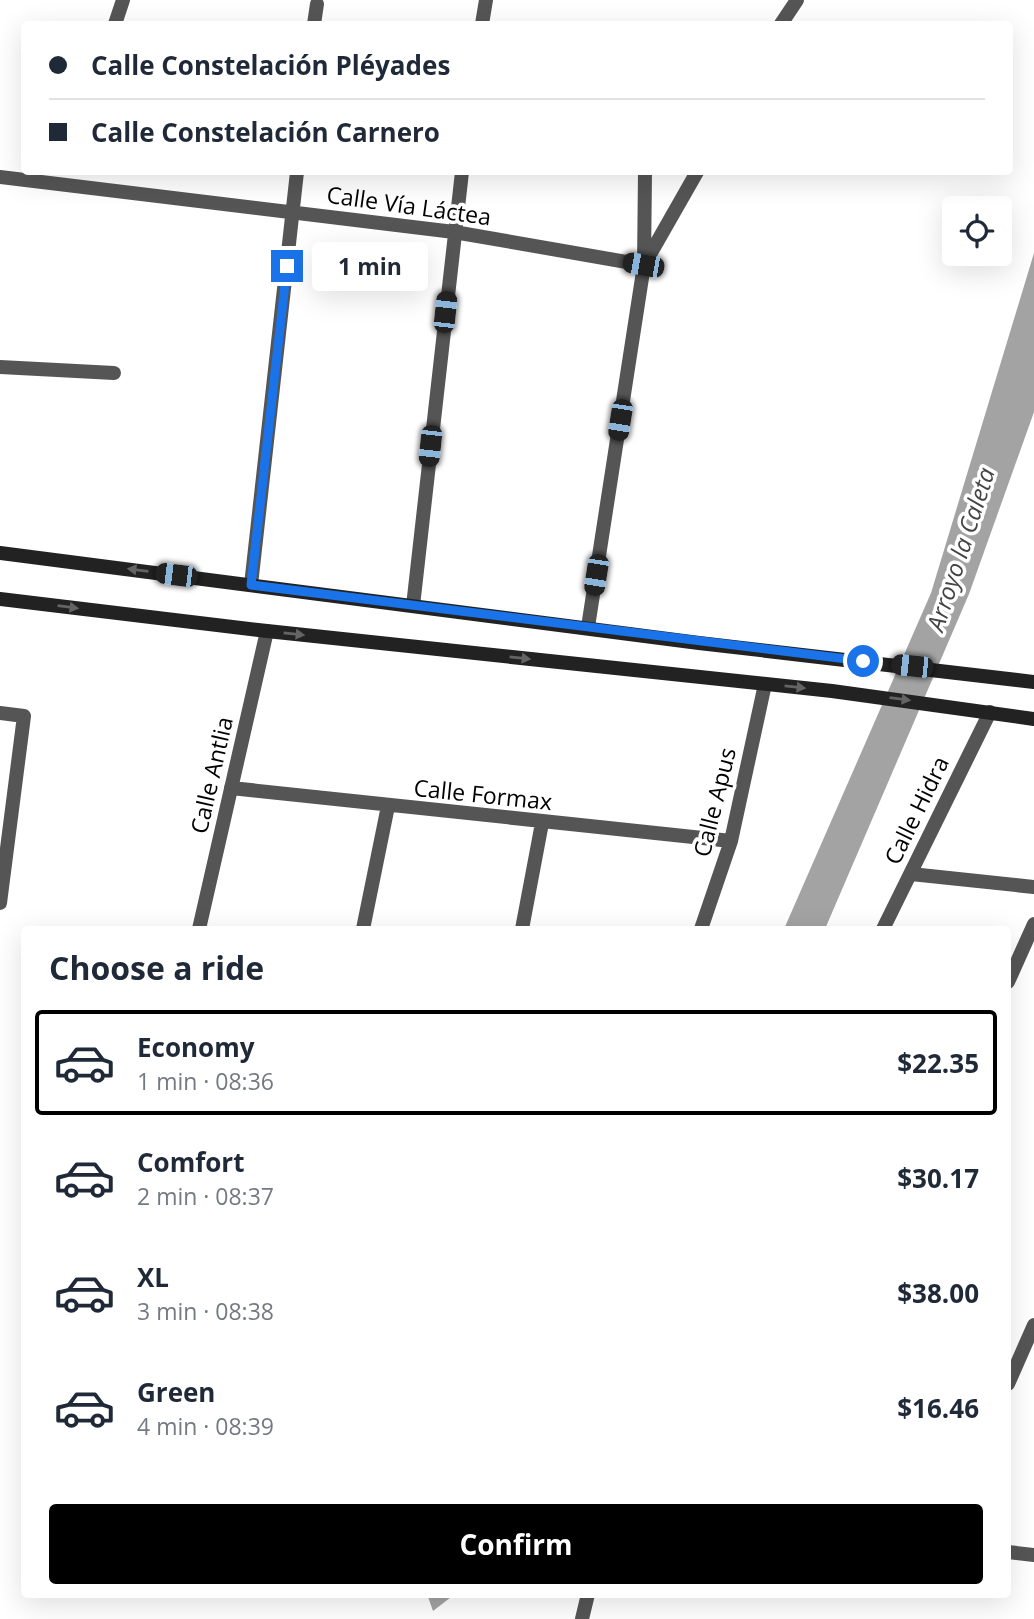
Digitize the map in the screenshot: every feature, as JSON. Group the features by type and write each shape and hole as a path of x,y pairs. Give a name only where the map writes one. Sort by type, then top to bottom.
{"main road":[{"path":"0,553 1034,682"},
{"path":"0,598 267,631 832,691 1034,719"}],"street":[{"path":"116,21 123,0"},
{"path":"482,21 486,0"},
{"path":"783,21 797,0"},
{"path":"314,21 317,5"},
{"path":"251,585 298,175"},
{"path":"413,606 462,175"},
{"path":"588,627 643,265 645,175"},
{"path":"643,265 695,175"},
{"name":"Calle Vía Láctea","path":"0,177 65,178 293,213 454,232 643,265"},
{"path":"0,367 114,373"},
{"name":"Calle Antlia","path":"200,926 267,631"},
{"name":"Calle Apus","path":"702,926 731,841 765,684"},
{"name":"Calle Hidra","path":"885,926 911,874 984,710"},
{"path":"0,713 24,716 0,903"},
{"name":"Calle Formax","path":"231,788 731,841"},
{"path":"364,926 388,806"},
{"path":"523,926 542,823"},
{"path":"911,874 1034,887"},
{"path":"1011,975 1034,924"},
{"path":"1011,1377 1034,1325"},
{"path":"1011,1552 1034,1555"},
{"path":"582,1619 587,1598"}],"water":[{"name":"Arroyo la Caleta","path":"1034,253 1034,412 969,594 826,926 785,926 931,593"},
{"path":"428,1598 450,1598 433,1611"}],"route":[{"path":"287,266 251,585 699,643 863,661"}]}
